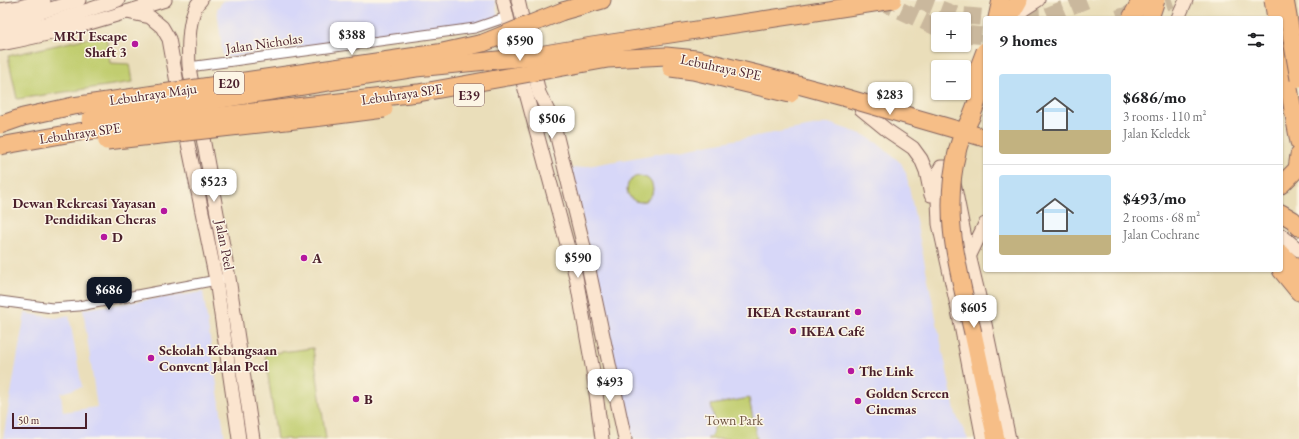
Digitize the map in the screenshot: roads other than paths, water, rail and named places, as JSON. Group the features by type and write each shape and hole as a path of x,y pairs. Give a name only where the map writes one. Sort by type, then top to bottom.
{"highway":[{"path":"563,11 586,0"},
{"path":"563,11 602,0"},
{"path":"528,57 893,0"},
{"path":"997,16 1001,0"},
{"path":"1010,16 1019,0"},
{"path":"1132,16 1141,0"},
{"path":"1151,16 1156,0"},
{"path":"1273,0 1276,16"},
{"path":"1285,0 1299,79"},
{"name":"Lebuhraya Maju","path":"0,125 23,116 73,106 452,50 483,43 563,11"},
{"name":"Lebuhraya SPE","path":"0,146 78,132 418,93 608,59 666,56 696,59 844,97 983,138"},
{"path":"983,56 974,80 958,148 952,182 951,221 954,253 974,333 996,439"},
{"path":"528,57 557,60 601,57 642,57 689,62 735,71 929,128 983,139"},
{"name":"Lebuhraya Maju","path":"0,141 20,134 81,121 416,68 528,57"},
{"path":"1283,57 1299,142"},
{"name":"Lebuhraya SPE","path":"0,156 80,144 322,118 414,105 610,68 666,67 693,71 841,106 929,128 983,145"},
{"path":"958,148 983,85"},
{"path":"844,97 983,126"},
{"path":"929,128 983,126"},
{"path":"1283,183 1297,169 1299,155"},
{"path":"1283,214 1293,220 1299,227"},
{"path":"1283,255 1299,272"},
{"path":"1283,272 1299,292"}],"street":[{"path":"0,10 20,7 44,0"},
{"path":"0,22 25,17 79,0"},
{"path":"0,34 49,24 118,0"},
{"path":"0,44 31,38 165,0"},
{"name":"Jalan Peel","path":"201,0 197,4 191,18 189,67 229,278 253,439"},
{"path":"503,0 520,72 576,277 593,371 602,439"},
{"path":"518,0 540,93 556,133 582,237 625,439"},
{"path":"1017,16 1024,9 1038,0"},
{"path":"1177,16 1181,0"},
{"path":"1178,16 1186,0"},
{"name":"Jalan Peel","path":"127,12 150,17 162,27 169,39 190,157 197,183 216,280 239,439"},
{"name":"Jalan Nicholas","path":"189,67 475,28 507,17"},
{"path":"861,108 888,131 914,148 924,165 958,310 983,439"},
{"path":"190,157 206,155"},
{"path":"939,224 937,175 941,167 948,167 952,173 1009,439"},
{"path":"969,257 983,228"},
{"path":"1283,237 1299,250"},
{"path":"0,301 52,308 79,306 229,278"},
{"path":"958,310 960,299 970,296 976,299 981,305"}],"tunnel":[{"path":"878,0 931,25"},
{"path":"917,0 956,15 983,17"},
{"path":"1046,16 1086,0"},
{"path":"1124,16 1172,0"},
{"path":"971,35 983,36"}],"place":[{"name":"MRT Escape Shaft 3","path":"135,44"},
{"name":"Dewan Rekreasi Yayasan Pendidikan Cheras","path":"164,211"},
{"name":"D","path":"104,237"},
{"name":"A","path":"304,258"},
{"name":"IKEA Restaurant","path":"858,312"},
{"name":"IKEA Café","path":"793,331"},
{"name":"Sekolah Kebangsaan Convent Jalan Peel","path":"151,358"},
{"name":"The Link","path":"851,371"},
{"name":"B","path":"356,399"},
{"name":"Golden Screen Cinemas","path":"858,401"}],"park label":[{"name":"Town Park","path":"734,420"}]}
